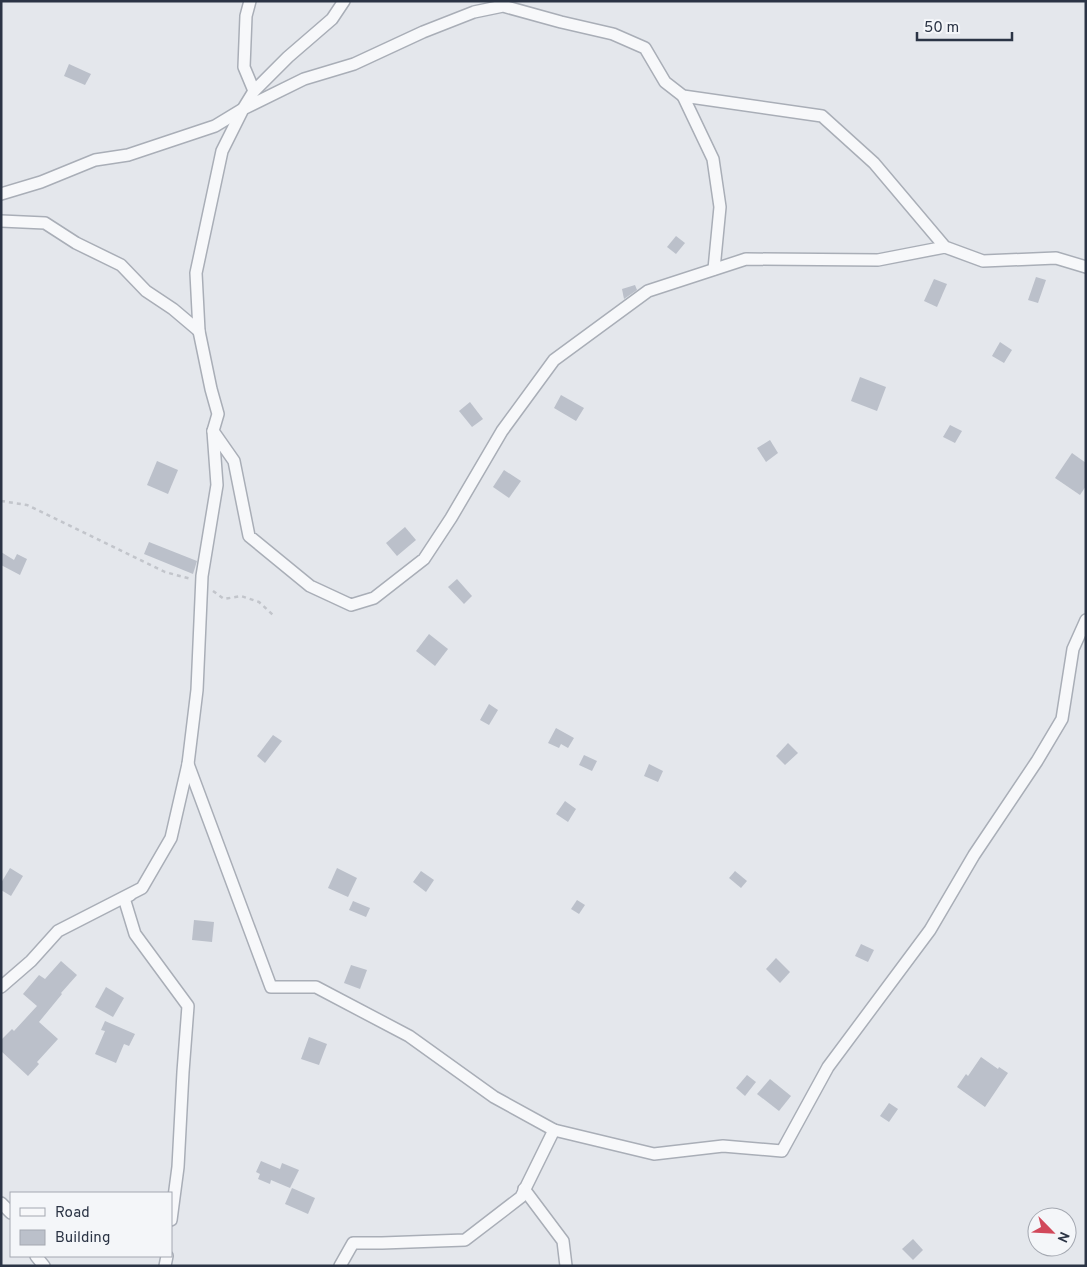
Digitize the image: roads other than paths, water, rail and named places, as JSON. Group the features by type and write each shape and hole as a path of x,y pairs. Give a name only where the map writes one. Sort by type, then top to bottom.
{"street":[{"path":"250,1 246,16 244,67 254,91"},
{"path":"172,1212 178,1167 188,1006 135,934 124,898 142,888 171,838 188,764 197,690 202,582 217,485 213,430 218,414 199,331 196,273 222,151 243,109 254,91 288,57 332,19 344,1"},
{"path":"1,194 41,182 95,160 128,155 215,126 243,109 304,79 354,64 424,32 474,12 503,6 613,34 645,48 665,82 683,96 713,158 720,207 714,269"},
{"path":"683,96 822,116 874,163 945,247 983,261 1056,258 1086,267"},
{"path":"1,221 46,223 76,243 121,265 146,291 173,309 199,331"},
{"path":"213,430 234,461 248,536 310,586 351,605 374,598 424,559 451,518 502,432 554,360 648,290 746,259 878,260 945,247"},
{"path":"188,764 271,987 316,987 409,1036 494,1097 554,1130 654,1154 722,1146 782,1151 828,1068 930,930 974,855 1062,719 1073,649 1086,620"},
{"path":"1,987 31,961 58,931 142,888"},
{"path":"340,1266 353,1243 465,1240 521,1197 554,1130"},
{"path":"524,1189 562,1241 566,1266"},
{"path":"1,1203 10,1213"}]}
